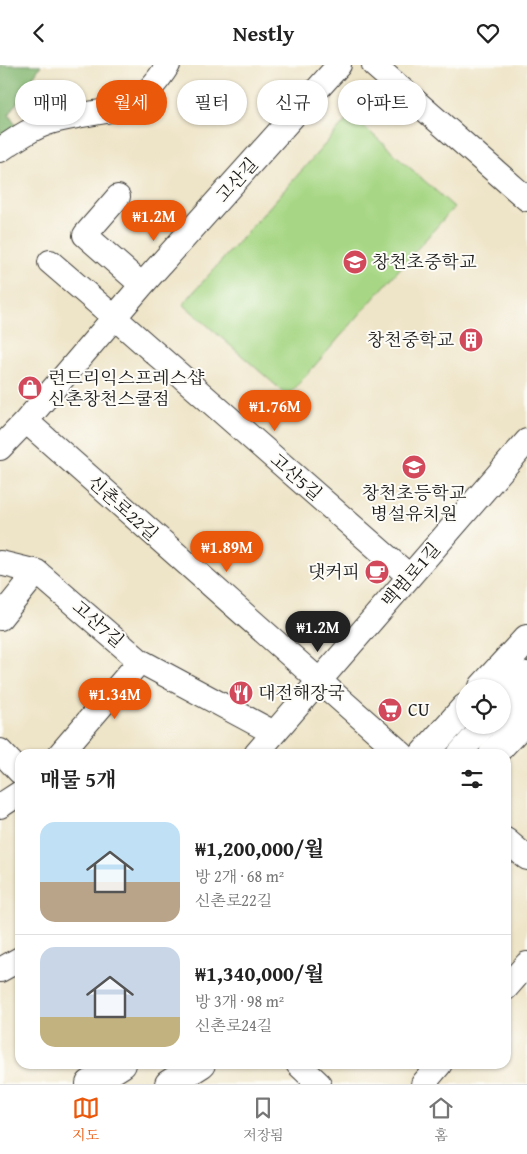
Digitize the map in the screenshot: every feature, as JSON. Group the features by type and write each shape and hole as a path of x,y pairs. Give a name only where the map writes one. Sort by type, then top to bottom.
{"main road":[{"path":"490,679 527,639"},
{"path":"497,749 527,717"},
{"path":"428,749 456,718"},
{"path":"90,1084 114,1069"},
{"path":"170,1084 193,1069"}],"street":[{"path":"0,151 30,132 51,122 120,109 133,103 157,83 168,65"},
{"name":"고산길","path":"0,448 26,421 142,285 339,65"},
{"path":"374,65 527,199"},
{"path":"118,197 85,235 142,285"},
{"path":"50,262 115,318"},
{"name":"고산5길","path":"115,318 409,576"},
{"name":"신촌로22길","path":"26,421 396,749"},
{"name":"백범로1길","path":"260,749 527,441"},
{"name":"고산7길","path":"0,563 37,572 140,661 274,733"},
{"path":"0,618 37,572"},
{"path":"64,749 140,661"},
{"path":"511,694 527,674"},
{"path":"495,749 527,697"},
{"path":"463,749 477,734"},
{"path":"0,751 15,767"},
{"path":"0,806 15,796"},
{"path":"511,844 527,858"},
{"path":"0,970 15,962"},
{"path":"511,982 527,964"},
{"path":"303,1069 319,1084"},
{"path":"422,1084 436,1069"}],"green space":[{"path":"0,65 41,65 31,80 15,80 15,106 9,115 19,130 0,141"},
{"path":"342,125 362,125 454,207 288,396 183,304"}],"place":[{"name":"창천초중학교","path":"355,262"},
{"name":"창천중학교","path":"471,340"},
{"name":"런드리익스프레스샵 신촌창천스쿨점","path":"30,388"},
{"name":"창천초등학교 병설유치원","path":"414,467"},
{"name":"댓커피","path":"377,572"},
{"name":"대전해장국","path":"241,693"},
{"name":"CU","path":"390,710"}]}
